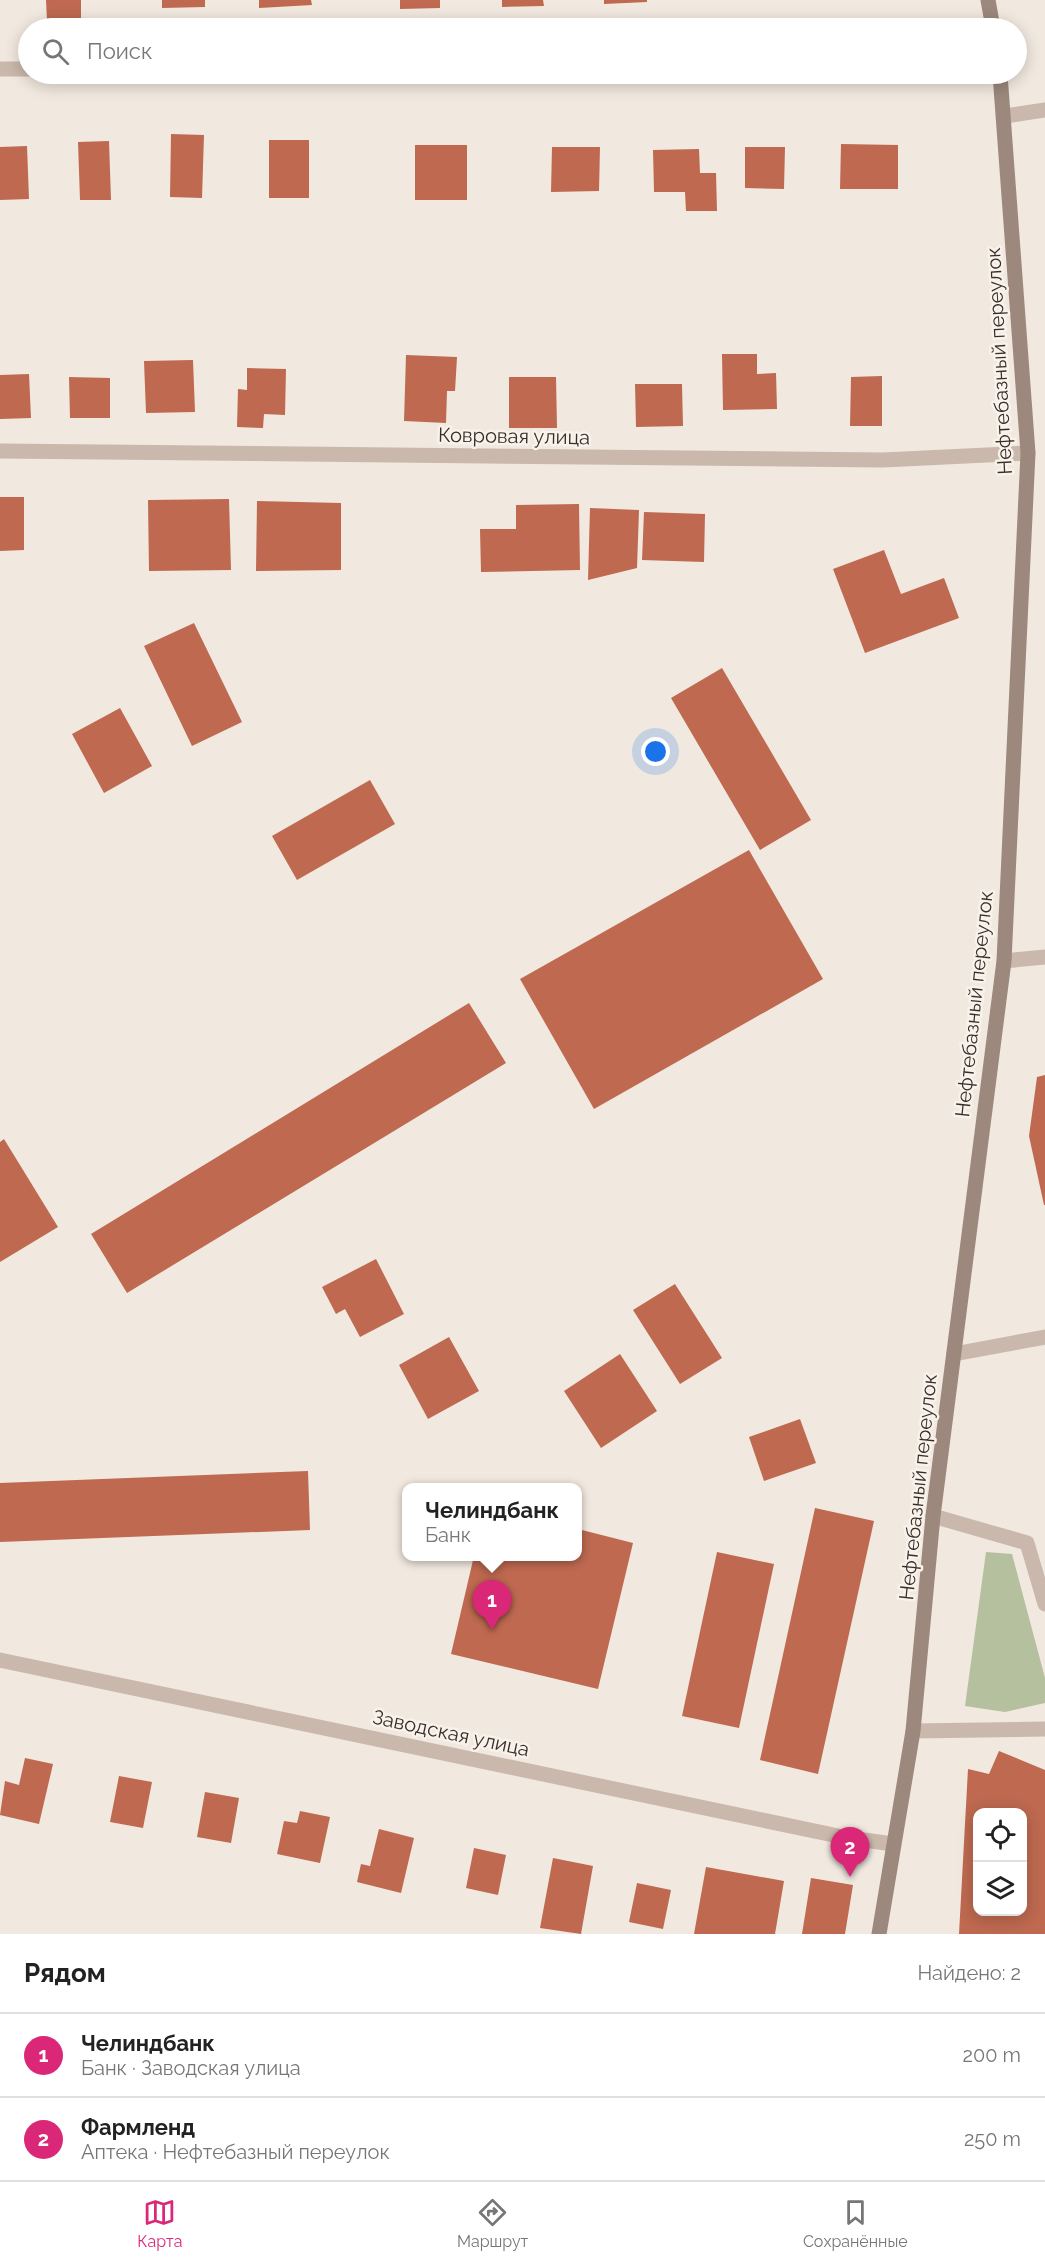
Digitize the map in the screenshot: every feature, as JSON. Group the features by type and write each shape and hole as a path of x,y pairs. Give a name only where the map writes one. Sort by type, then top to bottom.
{"main road":[{"path":"988,0 991,18"},
{"name":"Нефтебазный переулок","path":"879,1934 913,1731 933,1516 1004,961 1028,453 1001,84"}],"street":[{"path":"0,69 18,69"},
{"path":"1005,116 1045,110"},
{"name":"Ковровая улица","path":"0,451 883,460 1028,453"},
{"path":"1004,961 1045,957"},
{"path":"954,1354 1045,1337"},
{"path":"933,1516 1027,1543 1045,1604"},
{"name":"Заводская улица","path":"0,1660 843,1837 893,1845"},
{"path":"913,1731 1045,1729"}],"green space":[{"path":"986,1552 1012,1554 1045,1678 1045,1703 1005,1712 965,1706"}],"building":[{"path":"46,0 81,0 81,18 47,18"},
{"path":"162,0 205,0 205,7 162,8"},
{"path":"259,0 311,0 312,5 259,8"},
{"path":"400,0 440,0 440,8 400,9"},
{"path":"502,0 543,0 544,6 502,7"},
{"path":"604,0 647,0 647,2 604,4"},
{"path":"171,134 204,135 202,198 170,197"},
{"path":"269,140 309,140 309,198 269,198"},
{"path":"109,141 111,200 80,200 78,142"},
{"path":"841,144 898,145 898,189 840,189"},
{"path":"415,145 467,145 467,200 415,200"},
{"path":"27,146 29,199 0,200 0,147"},
{"path":"552,147 600,147 599,191 551,192"},
{"path":"745,147 785,147 784,189 745,188"},
{"path":"699,149 700,173 716,173 717,211 686,211 685,192 654,192 653,150"},
{"path":"722,354 757,354 757,374 776,373 777,409 723,410"},
{"path":"406,355 457,357 455,391 447,391 446,423 404,421"},
{"path":"193,360 195,412 146,413 144,361"},
{"path":"247,368 286,369 285,415 264,414 263,428 237,427 238,389 247,390"},
{"path":"29,374 31,418 0,419 0,375"},
{"path":"882,376 882,426 850,426 851,377"},
{"path":"69,377 110,378 110,418 70,418"},
{"path":"509,377 556,377 557,428 509,428"},
{"path":"635,384 682,384 683,426 636,427"},
{"path":"0,497 24,497 24,550 0,551"},
{"path":"229,499 231,570 149,571 148,500"},
{"path":"257,501 341,503 341,570 256,571"},
{"path":"579,504 580,570 481,572 480,529 516,529 516,505"},
{"path":"590,508 639,510 637,568 588,580"},
{"path":"644,512 705,514 704,562 642,560"},
{"path":"884,550 901,594 944,578 959,618 865,653 833,569"},
{"path":"194,623 242,722 192,746 144,646"},
{"path":"722,668 811,820 760,850 671,698"},
{"path":"120,708 152,766 104,793 72,734"},
{"path":"370,780 395,824 297,880 272,836"},
{"path":"749,850 823,979 594,1109 520,979"},
{"path":"469,1003 506,1063 127,1293 91,1234"},
{"path":"1045,1075 1044,1205 1029,1136 1037,1077"},
{"path":"4,1139 58,1227 0,1262 0,1142"},
{"path":"376,1259 404,1314 360,1337 345,1309 336,1314 322,1287"},
{"path":"675,1284 722,1358 680,1384 633,1310"},
{"path":"449,1337 479,1391 428,1419 399,1365"},
{"path":"620,1354 657,1411 601,1448 564,1391"},
{"path":"800,1419 816,1463 764,1481 749,1437"},
{"path":"308,1471 310,1530 0,1542 0,1483"},
{"path":"815,1508 874,1521 818,1774 760,1760"},
{"path":"582,1530 633,1543 598,1689 451,1654 473,1561 582,1561"},
{"path":"717,1552 774,1564 739,1728 682,1716"},
{"path":"999,1751 1045,1770 1045,1934 959,1934 968,1769 989,1774"},
{"path":"25,1758 53,1764 39,1824 0,1815 5,1781 19,1785"},
{"path":"119,1776 152,1782 143,1828 110,1822"},
{"path":"205,1792 239,1798 231,1843 197,1837"},
{"path":"300,1811 330,1817 320,1863 277,1854 284,1821 297,1823"},
{"path":"379,1829 414,1838 401,1893 357,1882 361,1864 370,1866"},
{"path":"474,1848 506,1855 498,1895 466,1888"},
{"path":"553,1858 593,1866 581,1934 540,1928"},
{"path":"706,1867 784,1881 775,1934 694,1934"},
{"path":"811,1878 853,1885 845,1934 802,1934"},
{"path":"637,1883 671,1890 663,1929 629,1922"}],"place":[{"name":"Челиндбанк","path":"492,1630"},
{"name":"Фармленд","path":"850,1877"}]}
